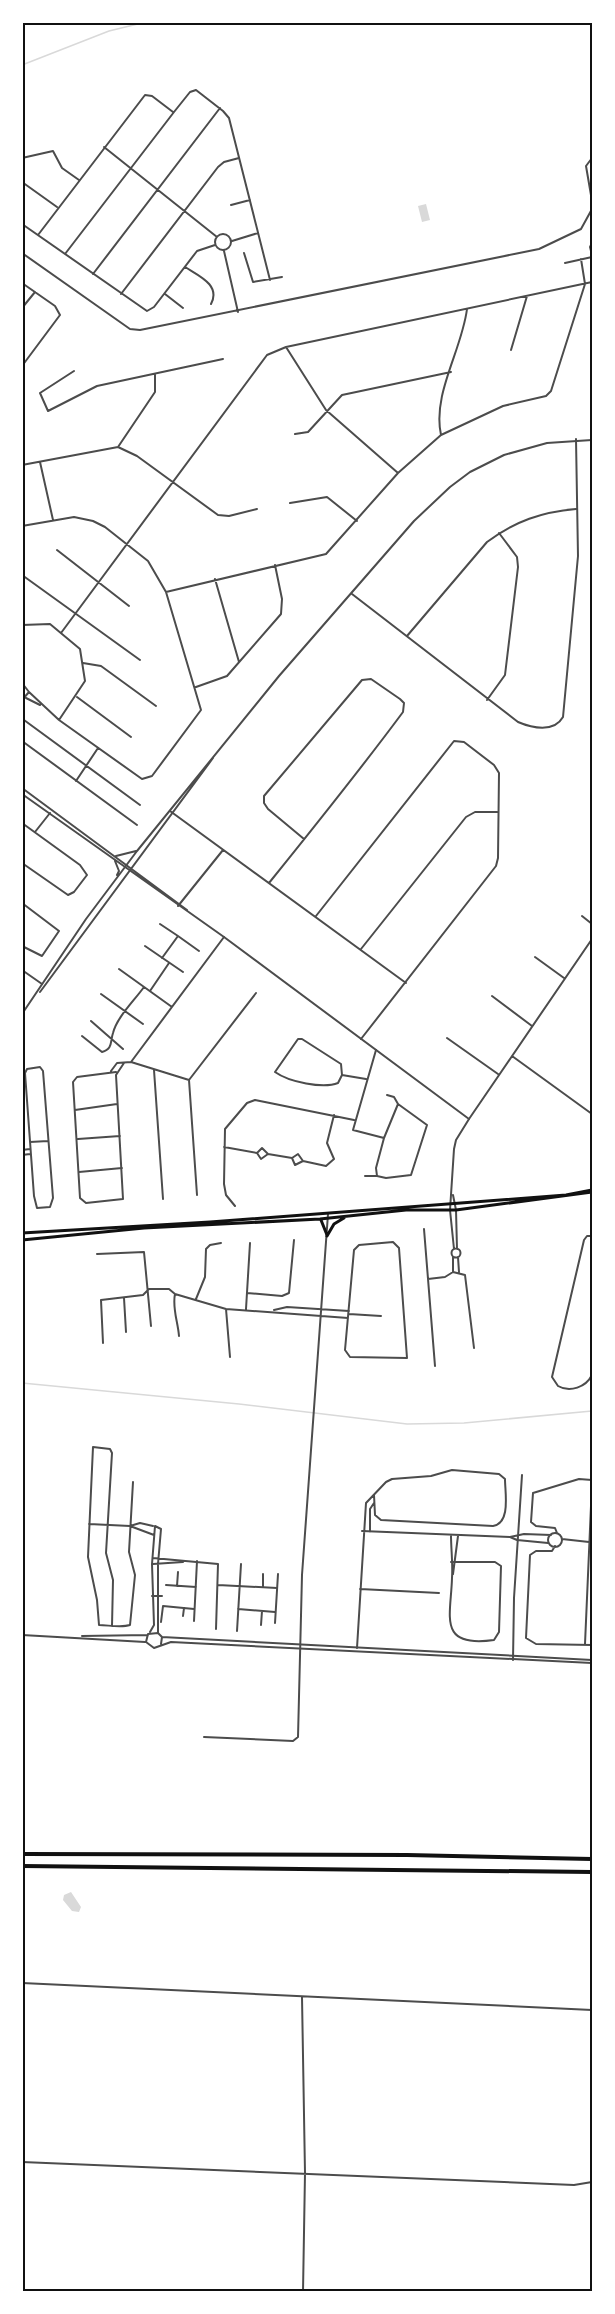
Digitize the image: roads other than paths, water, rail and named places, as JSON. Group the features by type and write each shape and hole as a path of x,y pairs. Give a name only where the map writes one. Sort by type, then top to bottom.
{"highway":[{"path":"22,1854 407,1855 591,1859"},
{"path":"22,1866 592,1872"}],"main road":[{"path":"22,1233 328,1216 592,1191"},
{"path":"22,1240 144,1228 320,1219 328,1216 406,1210 456,1210 592,1191"},
{"path":"327,1235 336,1222 349,1216"},
{"path":"320,1219 327,1235"}],"street":[{"path":"65,254 193,90 220,108 229,118 270,279"},
{"path":"38,235 145,95 152,96 174,112"},
{"path":"93,274 220,108"},
{"path":"104,147 217,237"},
{"path":"22,158 53,151 62,168 79,180"},
{"path":"121,294 222,163 238,158"},
{"path":"592,158 586,166 592,201"},
{"path":"22,182 58,207"},
{"path":"231,205 250,200"},
{"path":"22,254 133,330 238,312 539,249 581,229 592,209"},
{"path":"22,224 147,311 152,309 165,294 200,249 215,245 224,251 238,312"},
{"path":"232,241 259,233"},
{"path":"217,237 227,235 232,241"},
{"path":"215,245 217,237"},
{"path":"224,251 230,248 232,241"},
{"path":"565,263 592,256 590,247 592,243"},
{"path":"244,253 253,282 282,277"},
{"path":"166,592 326,554 398,472 441,435 503,406 546,396 550,392 585,284 581,259"},
{"path":"185,267 211,285 215,295 212,304"},
{"path":"61,633 267,355 286,347 592,282"},
{"path":"22,283 58,309 60,315 22,366"},
{"path":"22,308 35,292"},
{"path":"165,294 183,308"},
{"path":"511,350 527,296"},
{"path":"441,435 438,416 464,329 467,309"},
{"path":"286,347 326,410 398,472"},
{"path":"74,371 40,393 48,411 97,386 223,359"},
{"path":"295,434 308,432 342,395 451,372"},
{"path":"118,447 155,392 155,374"},
{"path":"22,1014 213,758 279,676 414,521 450,487 470,472 527,447 576,439 592,440"},
{"path":"352,594 518,722 550,728 560,722 563,717 576,601 576,439"},
{"path":"22,465 118,447 137,456 218,515 229,516 257,509"},
{"path":"40,462 53,520"},
{"path":"290,503 327,498 357,521"},
{"path":"407,636 487,542 499,533 546,511 576,509"},
{"path":"22,526 74,517 93,521 153,566 166,592 202,706 200,713 149,778 139,778 60,720 43,706 22,683"},
{"path":"488,700 505,675 518,574 517,557 499,533"},
{"path":"57,550 129,606"},
{"path":"196,687 227,676 282,609 275,565"},
{"path":"22,575 140,660"},
{"path":"215,579 239,662"},
{"path":"22,617 23,625 45,623 78,646 85,681 77,697 60,720"},
{"path":"83,663 101,666 156,706"},
{"path":"269,883 304,839 403,712 404,703 371,679 362,680 264,796 264,803 268,809 304,839"},
{"path":"29,692 24,699 43,706"},
{"path":"77,697 131,737"},
{"path":"24,720 140,805"},
{"path":"22,741 137,825"},
{"path":"316,916 454,741 464,742 497,768 501,781 496,866 361,1040"},
{"path":"76,780 98,748"},
{"path":"22,788 469,1119"},
{"path":"22,794 115,858 119,871 116,878"},
{"path":"34,832 52,810"},
{"path":"172,812 406,982"},
{"path":"44,986 116,878 137,850 172,812"},
{"path":"362,949 466,817 476,812 498,812"},
{"path":"22,823 80,865 87,875 74,892 68,894 22,863"},
{"path":"115,858 137,850"},
{"path":"178,904 223,850"},
{"path":"22,903 59,931 42,956 22,946"},
{"path":"582,916 592,924"},
{"path":"160,924 199,951"},
{"path":"162,958 178,936"},
{"path":"131,1062 224,938"},
{"path":"455,1249 450,1204 453,1195 455,1143 498,1074 592,939"},
{"path":"145,946 183,972"},
{"path":"534,957 564,978"},
{"path":"150,991 169,963"},
{"path":"119,969 172,1006"},
{"path":"22,970 44,986"},
{"path":"82,1036 103,1052 113,1040 112,1034 125,1011 144,987"},
{"path":"196,1195 189,1080 256,993"},
{"path":"101,994 143,1024"},
{"path":"492,996 532,1026"},
{"path":"91,1021 123,1049"},
{"path":"299,1038 341,1064 342,1075 338,1083 330,1085 287,1078 275,1071 299,1038"},
{"path":"447,1038 498,1074"},
{"path":"376,1050 354,1120 353,1130 384,1138"},
{"path":"512,1055 592,1114"},
{"path":"111,1072 115,1065 131,1062 189,1080"},
{"path":"116,1072 75,1078 74,1110 80,1198 83,1202 122,1201 116,1072 124,1063"},
{"path":"26,1069 42,1070 48,1141 53,1198 48,1208 37,1208 34,1205 29,1142 26,1069"},
{"path":"154,1070 163,1198"},
{"path":"342,1075 366,1079"},
{"path":"365,1176 386,1178 412,1173 427,1131 424,1121 398,1104 394,1097 387,1095"},
{"path":"235,1206 224,1189 224,1147 227,1123 250,1101 354,1120"},
{"path":"74,1110 117,1104"},
{"path":"377,1176 376,1168 384,1138 398,1104"},
{"path":"292,1158 295,1165 303,1161 326,1166 334,1159 327,1143 334,1115"},
{"path":"76,1140 120,1136"},
{"path":"29,1142 48,1141"},
{"path":"224,1147 257,1153 263,1159 268,1154"},
{"path":"257,1153 262,1148 268,1154 292,1158 298,1154 303,1161"},
{"path":"22,1150 30,1149"},
{"path":"22,1155 30,1154"},
{"path":"79,1172 122,1168"},
{"path":"453,1195 456,1210 455,1249 451,1254 453,1272"},
{"path":"204,1737 296,1740 313,1415 328,1216"},
{"path":"424,1229 435,1366"},
{"path":"592,1236 587,1236 584,1240 552,1377 558,1386 569,1389 583,1385 592,1375"},
{"path":"247,1293 282,1296 289,1293 294,1240"},
{"path":"196,1299 205,1277 206,1249 210,1245 221,1243"},
{"path":"246,1309 250,1243"},
{"path":"397,1244 407,1358 348,1357 345,1350 349,1314 355,1248 362,1245 397,1244"},
{"path":"455,1249 460,1252 459,1272"},
{"path":"97,1254 143,1251 149,1290 151,1326"},
{"path":"453,1257 458,1257"},
{"path":"428,1279 447,1277 453,1272 463,1274 467,1281 474,1348"},
{"path":"103,1343 101,1300 143,1295 149,1290 168,1289 175,1294 226,1309 381,1316"},
{"path":"175,1294 173,1304 178,1317 179,1336"},
{"path":"124,1298 126,1332"},
{"path":"271,1311 287,1307 322,1309 349,1314"},
{"path":"226,1309 230,1358"},
{"path":"112,1626 113,1580 106,1553 111,1451 95,1446 92,1448 88,1557 97,1596 98,1624 112,1626 130,1624 135,1575 129,1552 133,1482"},
{"path":"357,1651 365,1505 374,1495 388,1480 429,1477 452,1470 499,1474 505,1480 505,1515 498,1525 381,1520 375,1515 374,1495"},
{"path":"514,1658 517,1540 522,1475"},
{"path":"585,1644 591,1563 589,1542 592,1482 579,1479 533,1493 531,1522 536,1526 555,1528 562,1539 589,1542"},
{"path":"370,1532 370,1508 374,1503"},
{"path":"89,1524 130,1526 140,1523 162,1529 158,1564 160,1596 158,1633 162,1637 357,1651 592,1661"},
{"path":"130,1526 154,1535"},
{"path":"147,1643 154,1625 152,1564 155,1526"},
{"path":"363,1531 510,1537 557,1533"},
{"path":"532,1534 532,1542"},
{"path":"450,1535 453,1575"},
{"path":"550,1543 551,1535"},
{"path":"451,1562 457,1562 495,1562 501,1566 499,1632 494,1640 461,1638 452,1630 449,1622 453,1575 457,1562 458,1536"},
{"path":"510,1537 517,1540 550,1543 555,1546"},
{"path":"562,1539 561,1544 555,1546 552,1551 536,1551 530,1555 526,1638 536,1644 592,1645"},
{"path":"153,1558 186,1561"},
{"path":"152,1564 186,1561 218,1564 216,1629"},
{"path":"194,1621 197,1561"},
{"path":"237,1631 241,1564"},
{"path":"177,1572 177,1586"},
{"path":"263,1574 263,1587"},
{"path":"275,1623 278,1574"},
{"path":"166,1585 196,1587"},
{"path":"218,1585 277,1588"},
{"path":"360,1589 439,1593"},
{"path":"152,1596 160,1596"},
{"path":"160,1622 163,1606 195,1609"},
{"path":"183,1616 184,1608"},
{"path":"238,1609 275,1612"},
{"path":"261,1624 262,1611"},
{"path":"22,1635 158,1633"},
{"path":"76,1636 147,1643 154,1648 171,1642 357,1647 514,1658"},
{"path":"161,1644 162,1637"},
{"path":"22,1983 592,2010"},
{"path":"302,1997 305,2173 303,2292"},
{"path":"22,2162 574,2185 592,2182"}],"waterway":[{"path":"22,65 109,31 146,22"},
{"path":"22,1383 239,1404 407,1424 464,1423 592,1411"}]}
